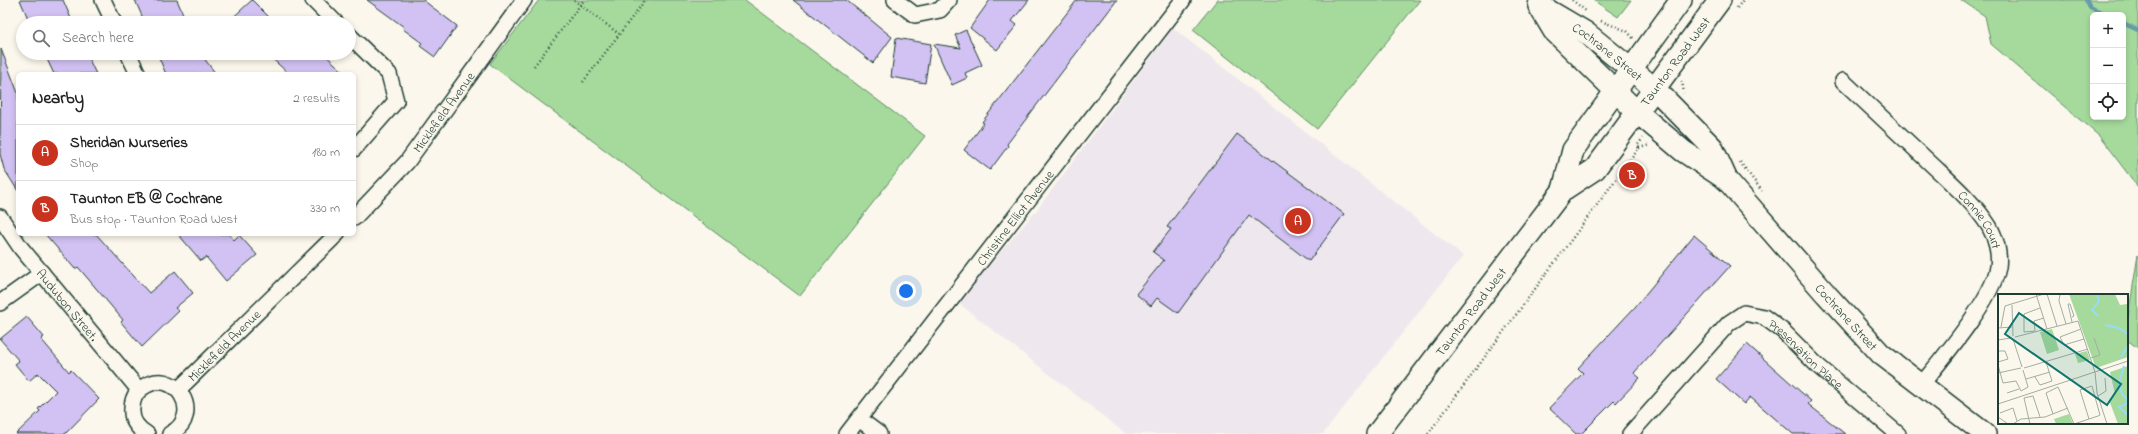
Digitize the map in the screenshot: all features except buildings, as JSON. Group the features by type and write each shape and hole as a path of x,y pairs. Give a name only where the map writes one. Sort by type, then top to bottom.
{"street":[{"path":"103,0 111,16"},
{"path":"312,0 329,16"},
{"name":"Micklefield Avenue","path":"356,216 408,162 524,0"},
{"path":"895,0 915,15 940,10 949,0"},
{"name":"Christine Elliot Avenue","path":"847,434 1183,0"},
{"name":"Taunton Road West","path":"1563,190 1573,150 1681,0"},
{"name":"Taunton Road West","path":"1378,434 1563,190 1595,169 1720,0"},
{"name":"Cochrane Street","path":"1535,3 1585,32 1654,88 1712,147 1727,180"},
{"name":"Cochrane Street","path":"1535,3 1554,31 1637,112 1683,152 1727,180 1864,337 1881,354 1984,434"},
{"path":"356,42 389,74 396,101 356,147"},
{"path":"131,60 137,72"},
{"name":"Connie Court","path":"1844,81 1949,181 1975,208 1990,228 1997,246 1998,267 1992,287 1980,307 1921,385"},
{"name":"Audubon Street.","path":"0,217 21,248 139,390"},
{"name":"Micklefield Avenue","path":"178,390 335,236"},
{"path":"0,303 42,273"},
{"name":"Preservation Place","path":"1630,434 1729,323 1744,313 1764,317 1783,331 1818,366 1898,434"},
{"path":"140,432 133,419 131,411 134,396 145,385 161,382 168,383 178,390 185,400 186,407 183,422 177,432"},
{"path":"859,420 879,434"}],"path":[{"path":"574,0 619,34"},
{"path":"534,66 584,0"},
{"path":"583,82 643,3 643,0"},
{"path":"1572,0 1589,12"},
{"path":"1600,21 1627,31 1632,37"},
{"path":"1428,434 1639,148 1637,146"}],"shaded area":[{"path":"1173,28 1463,256 1323,434 1126,434 957,302 1036,211"}],"green space":[{"path":"539,0 745,0 925,136 800,296 490,64"},
{"path":"1217,0 1420,0 1317,129 1193,30"},
{"path":"1593,0 1631,0 1618,17"},
{"path":"1961,0 2138,0 2138,187 2099,136 1991,44 1985,16"},
{"path":"2138,255 2138,348 2128,341 2128,317"}],"waterway":[{"path":"2086,0 2090,7 2101,12"},
{"path":"2126,24 2138,30"}],"place":[{"name":"Taunton EB @ Cochrane","path":"1632,175"},
{"name":"Sheridan Nurseries","path":"1298,221"}]}
